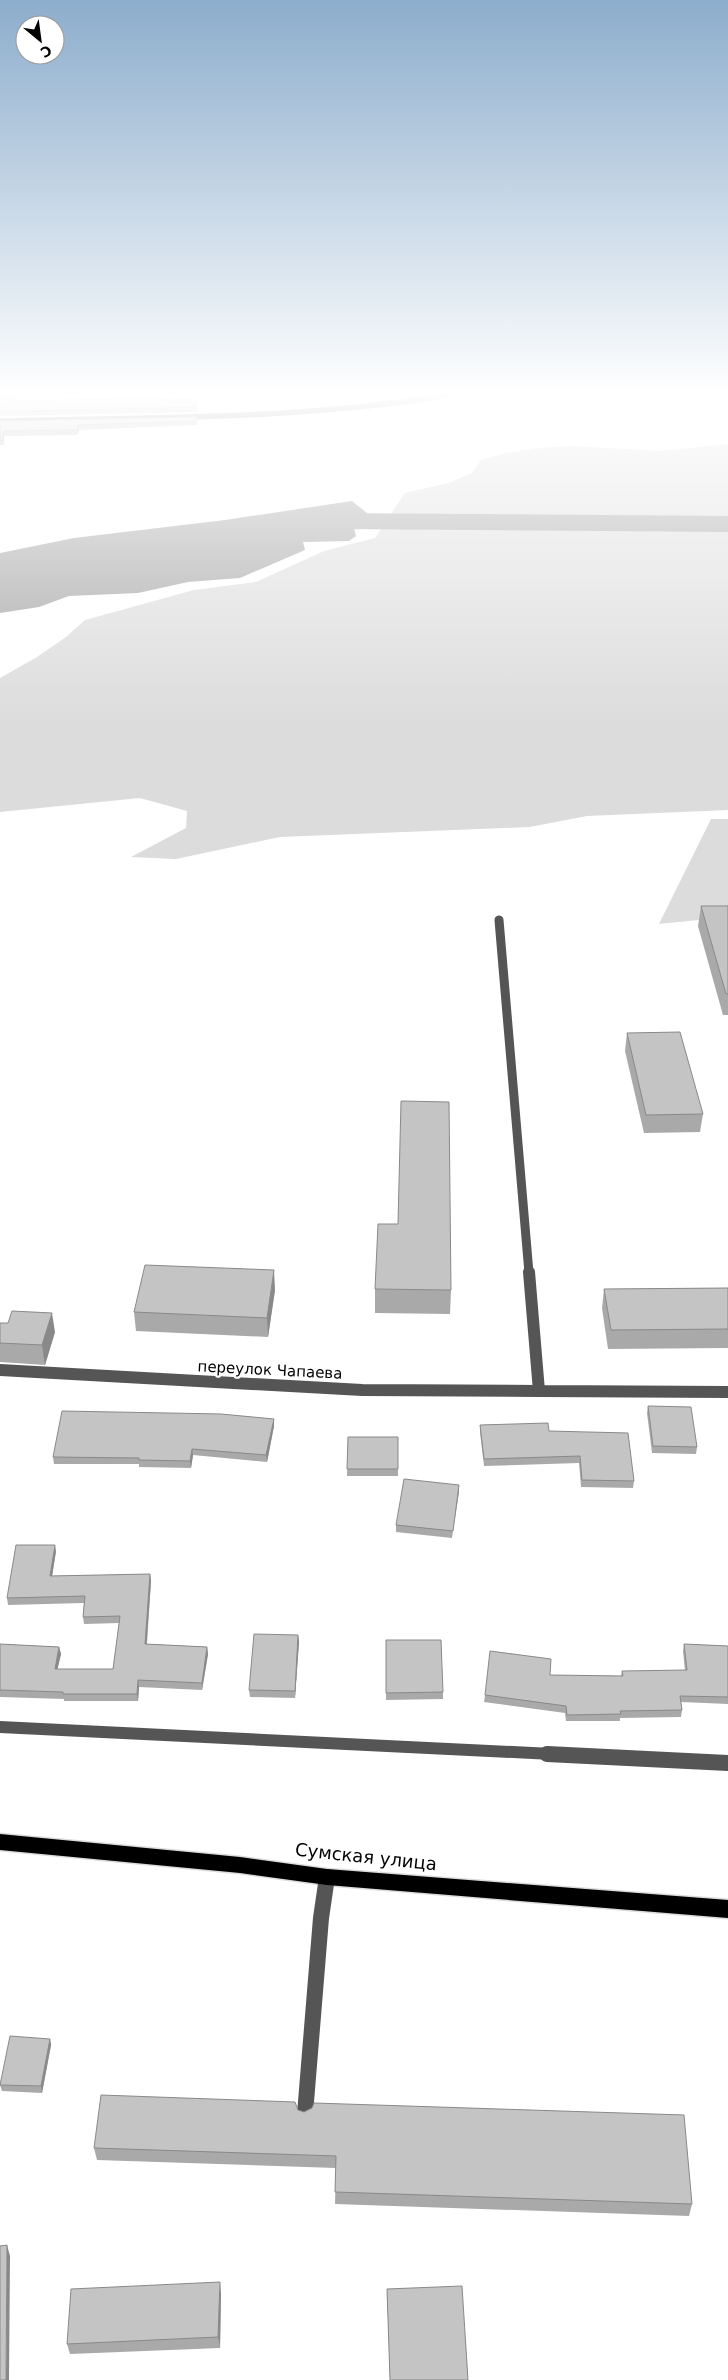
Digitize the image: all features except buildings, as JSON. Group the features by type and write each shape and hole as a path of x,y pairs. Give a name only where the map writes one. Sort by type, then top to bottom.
{"main road":[{"name":"Сумская улица","path":"0,1842 240,1865 326,1877 728,1909"}],"street":[{"path":"499,920 539,1390"},
{"name":"переулок Чапаева","path":"0,1370 362,1390 728,1392"},
{"path":"0,1726 728,1763"},
{"path":"306,2114 321,1918 326,1877"}],"shaded area":[{"path":"318,506 358,506 372,517 354,528 356,536 349,541 303,542 305,550 240,578 188,582 138,593 69,596 39,607 0,613 0,553 74,538 225,520"},
{"path":"396,506 728,506 728,810 587,816 530,827 280,837 176,859 131,857 186,828 187,811 140,798 0,812 0,678 37,657 66,637 85,620 194,590 256,582 324,551 375,538"},
{"path":"711,819 728,819 728,917 659,924"}],"waterway":[{"path":"298,528 338,521 728,524"}]}
